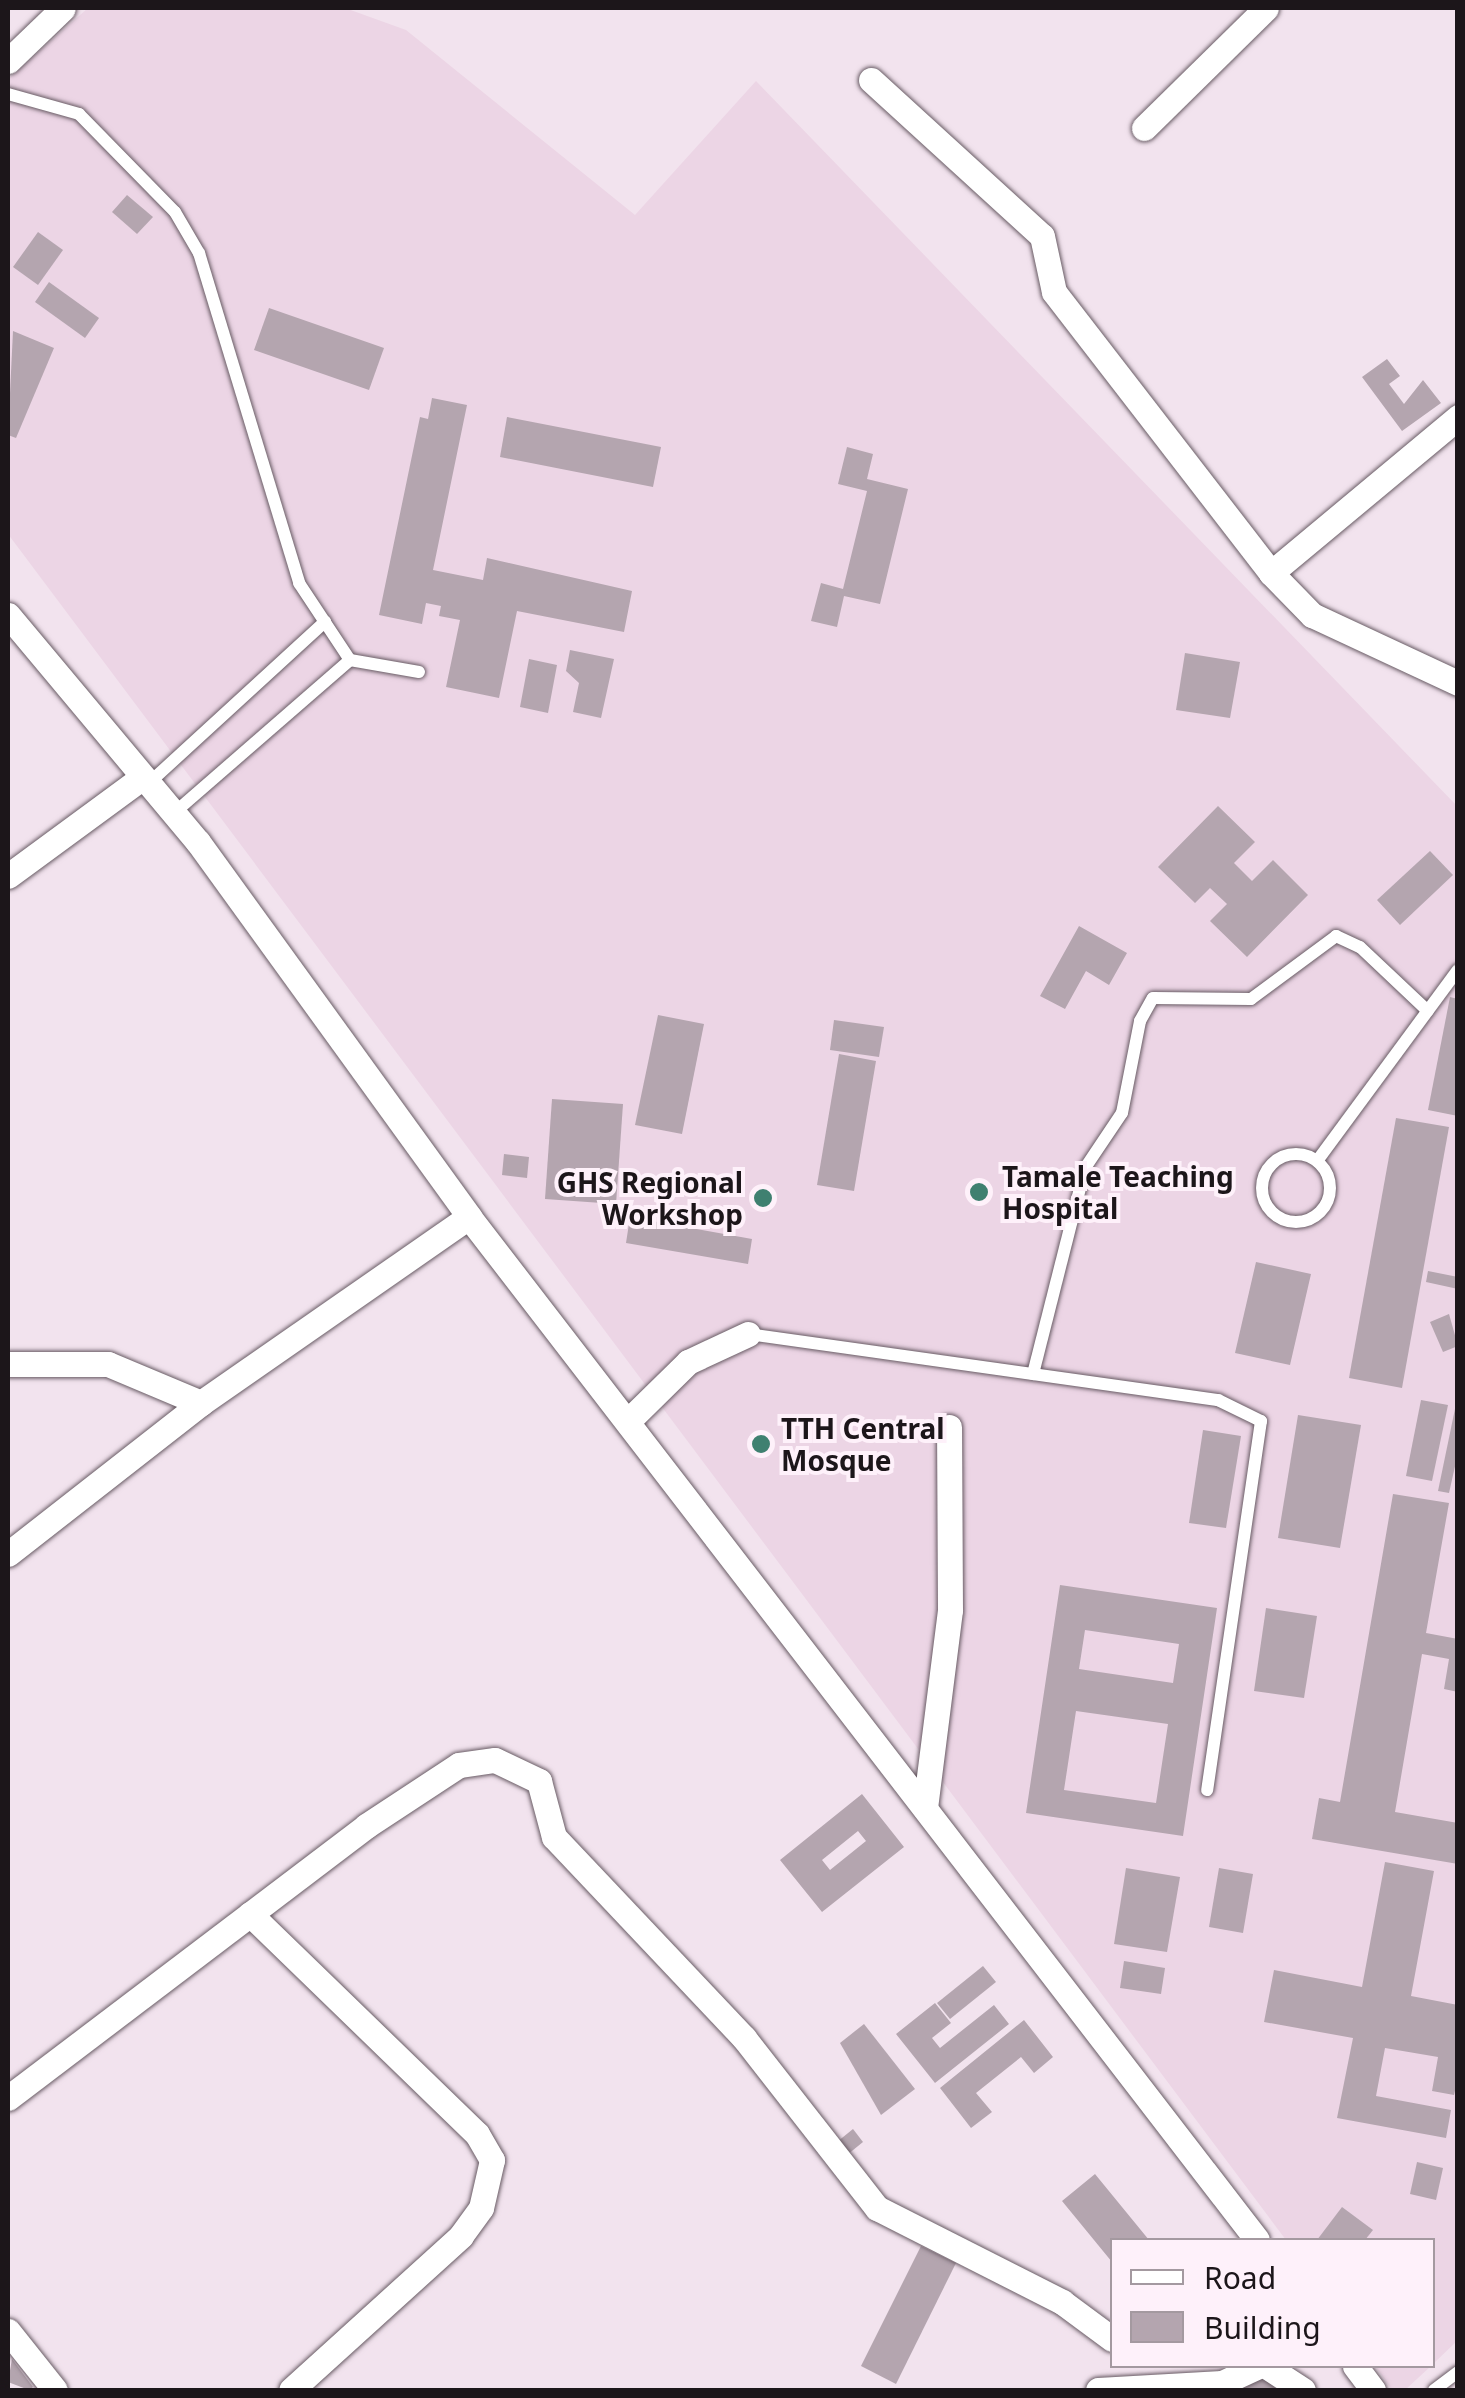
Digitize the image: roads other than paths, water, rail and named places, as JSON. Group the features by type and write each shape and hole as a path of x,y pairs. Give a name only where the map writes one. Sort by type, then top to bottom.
{"street":[{"path":"8,61 63,8"},
{"path":"1144,128 1266,8"},
{"path":"870,80 1042,236 1054,292 1271,574 1312,614 1458,683"},
{"path":"1271,574 1458,417"},
{"path":"12,628 174,813 469,1217 1255,2238"},
{"path":"8,876 146,780"},
{"path":"8,1554 201,1403 469,1217"},
{"path":"629,1420 688,1362 748,1334"},
{"path":"8,1364 108,1364 201,1403"},
{"path":"925,1808 950,1610 949,1427"},
{"path":"8,2098 250,1914 459,1765 476,1758 520,1767 538,1781 554,1837 744,2038 877,2208 1062,2302 1110,2338"},
{"path":"250,1914 478,2134 492,2160 481,2208 461,2236 291,2390"},
{"path":"8,2331 55,2390"},
{"path":"1146,2368 1172,2384"},
{"path":"1098,2390 1222,2383 1254,2368"},
{"path":"1269,2368 1303,2390"},
{"path":"1357,2368 1374,2390"}],"lane":[{"path":"8,94 78,114 176,212 198,253 299,583 350,660 418,672"},
{"path":"146,780 325,622"},
{"path":"174,813 350,660"},
{"path":"1033,1374 1085,1168 1122,1113 1140,1020 1154,998 1251,999 1336,936 1360,947 1428,1011"},
{"path":"1317,1160 1458,970"},
{"path":"1290,1154 1317,1160 1330,1182 1320,1212 1301,1222 1272,1213 1261,1183 1270,1164 1290,1154"},
{"path":"748,1334 1218,1400 1261,1421 1207,1790"},
{"path":"1434,2390 1458,2372"}],"place":[{"name":"Tamale Teaching Hospital","path":"979,1192"},
{"name":"GHS Regional Workshop","path":"763,1198"},
{"name":"TTH Central Mosque","path":"761,1444"}]}
